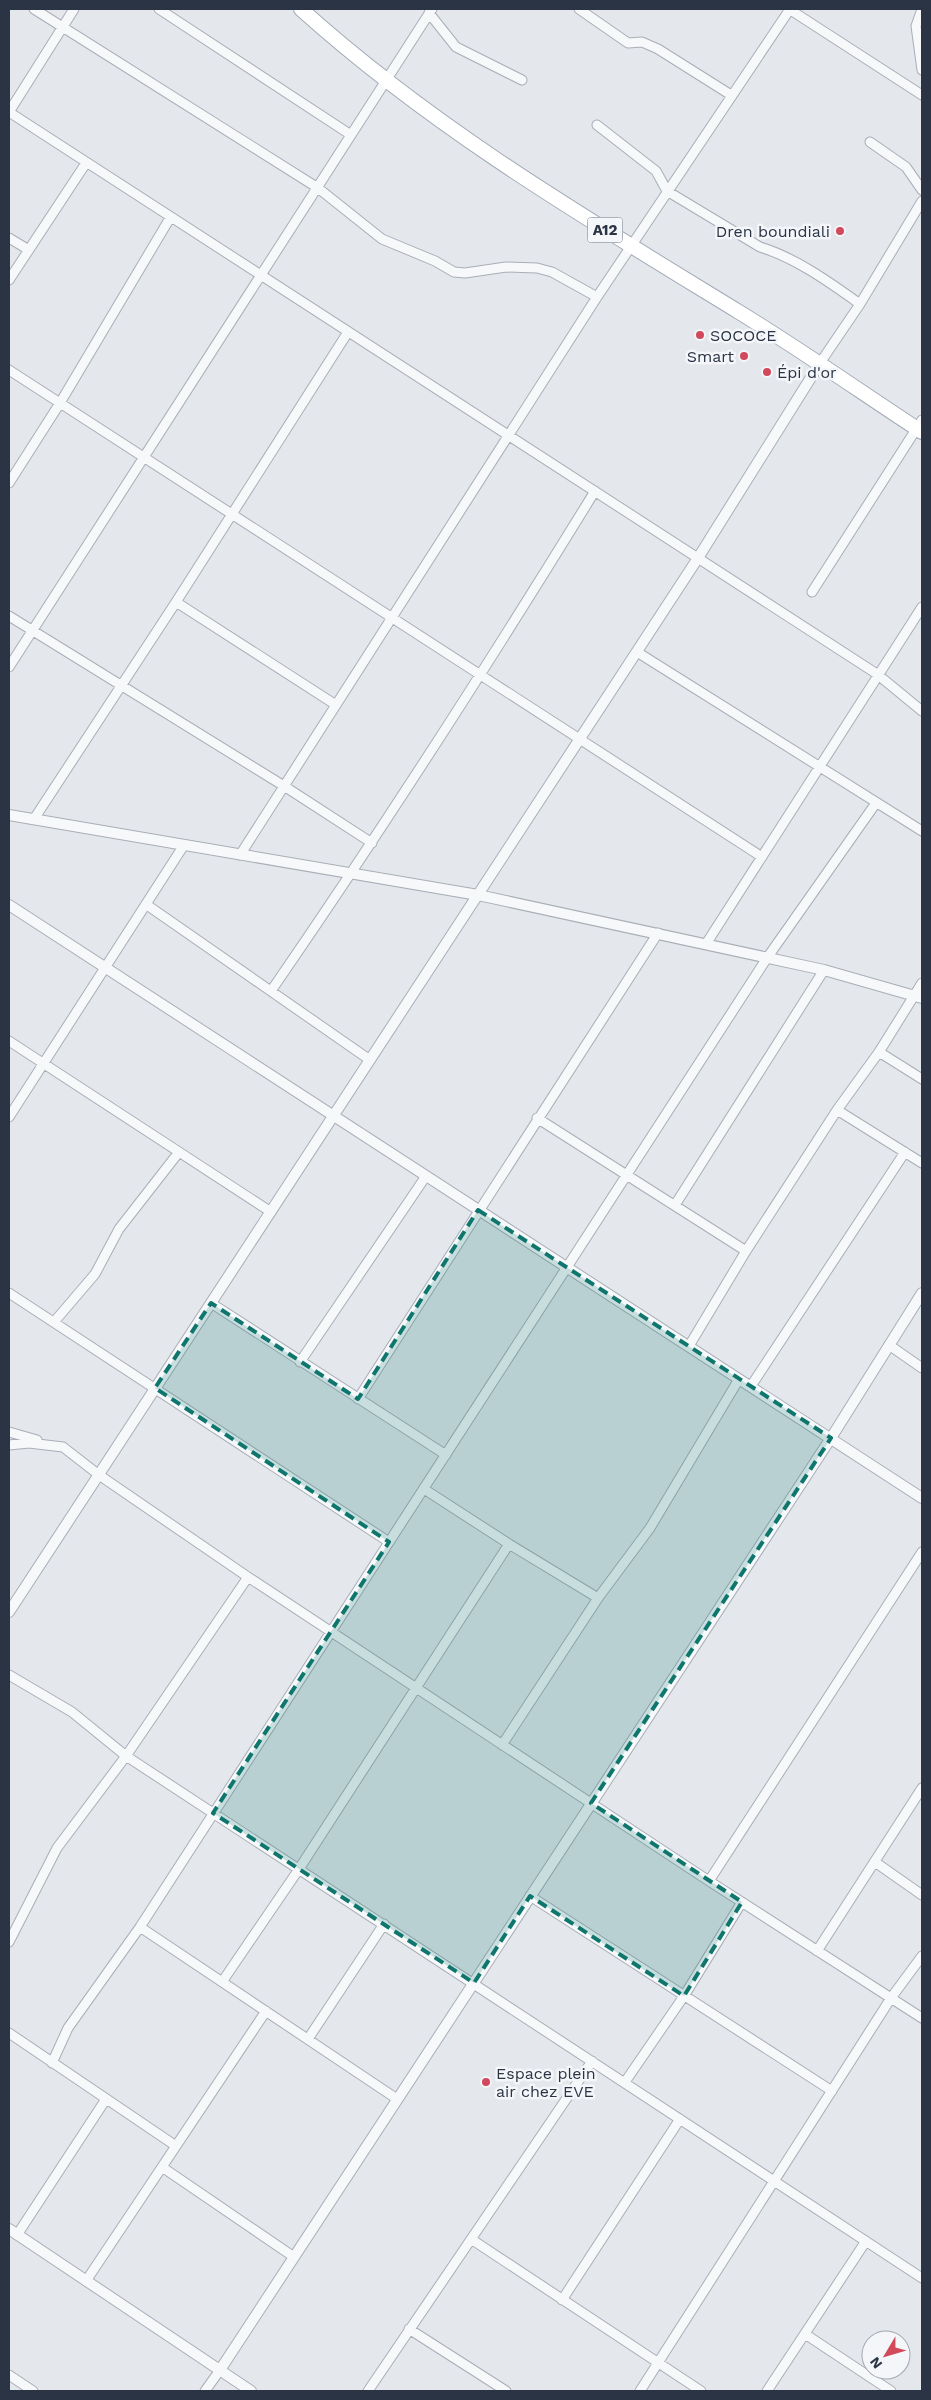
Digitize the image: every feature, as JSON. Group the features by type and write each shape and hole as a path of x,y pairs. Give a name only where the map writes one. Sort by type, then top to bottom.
{"main road":[{"name":"A12","path":"301,9 387,80 484,152 631,247 920,427"}],"street":[{"path":"34,9 318,188 382,239 435,261 454,272 465,273 506,267 537,268 552,272 597,297"},
{"path":"74,9 61,26 9,112 877,674 922,712"},
{"path":"159,9 351,135"},
{"path":"579,9 628,43 642,42 658,49 731,95"},
{"path":"240,855 597,297 790,9 922,95"},
{"path":"922,10 916,26 922,70"},
{"path":"9,667 431,11 456,47 522,80"},
{"path":"597,126 656,171 667,191 760,247 776,252 794,262 860,304"},
{"path":"870,142 906,167 918,181 922,190"},
{"path":"9,280 86,163"},
{"path":"9,1612 698,558 820,363 860,304 921,204"},
{"path":"9,483 60,403 170,218"},
{"path":"9,238 28,250"},
{"path":"34,819 232,516 348,332"},
{"path":"9,370 232,516 762,856"},
{"path":"812,592 920,427"},
{"path":"271,991 372,843 482,675 595,491"},
{"path":"176,602 336,705"},
{"path":"706,944 820,769 877,674 922,606"},
{"path":"9,616 284,786 372,843"},
{"path":"637,652 922,832"},
{"path":"52,2063 68,2028 140,1926 568,1268 767,958 876,803"},
{"path":"9,815 478,895 824,970 918,996"},
{"path":"9,1117 184,845"},
{"path":"147,904 370,1060"},
{"path":"9,905 922,1498"},
{"path":"358,1399 537,1118 658,933"},
{"path":"675,1205 824,970"},
{"path":"689,1346 746,1252 837,1110 918,996 922,983"},
{"path":"9,1041 271,1212"},
{"path":"880,1052 922,1079"},
{"path":"837,1110 922,1163"},
{"path":"537,1118 746,1252"},
{"path":"54,1322 95,1274 119,1229 179,1152"},
{"path":"751,1386 905,1152"},
{"path":"300,1362 426,1176"},
{"path":"9,1293 389,1542"},
{"path":"205,2391 831,1438 922,1294"},
{"path":"210,1303 446,1455"},
{"path":"889,1345 922,1368"},
{"path":"502,1745 598,1598 650,1528 739,1378"},
{"path":"9,1432 63,1447 99,1475 248,1577 817,1952 922,2018"},
{"path":"9,1445 29,1443 63,1447"},
{"path":"424,1489 598,1598"},
{"path":"222,1982 299,1869 509,1544"},
{"path":"709,1880 922,1552"},
{"path":"9,1942 57,1848 126,1756 248,1577"},
{"path":"9,1675 72,1712 126,1756 922,2278"},
{"path":"817,1952 922,1788"},
{"path":"875,1862 922,1895"},
{"path":"530,1896 832,2091"},
{"path":"625,2082 684,1996 742,1902"},
{"path":"308,2039 384,1924"},
{"path":"140,1926 397,2099"},
{"path":"640,2391 775,2183 891,1998 922,1956"},
{"path":"86,2281 266,2011"},
{"path":"9,2033 176,2146"},
{"path":"368,2391 592,2061"},
{"path":"106,2099 13,2232 251,2391"},
{"path":"562,2300 680,2119"},
{"path":"162,2167 294,2257"},
{"path":"471,2239 701,2391"},
{"path":"767,2391 866,2241"},
{"path":"410,2330 506,2391"},
{"path":"804,2334 891,2391"},
{"path":"9,2375 32,2391"}],"highlighted area":[{"path":"478,1210 831,1438 591,1803 742,1902 684,1996 530,1896 474,1983 213,1813 389,1542 155,1388 211,1303 358,1399"}],"place":[{"name":"Dren boundiali","path":"840,231"},
{"name":"SOCOCE","path":"700,335"},
{"name":"Smart","path":"744,356"},
{"name":"Épi d'or","path":"767,372"},
{"name":"Espace plein air chez EVE","path":"486,2082"}]}
